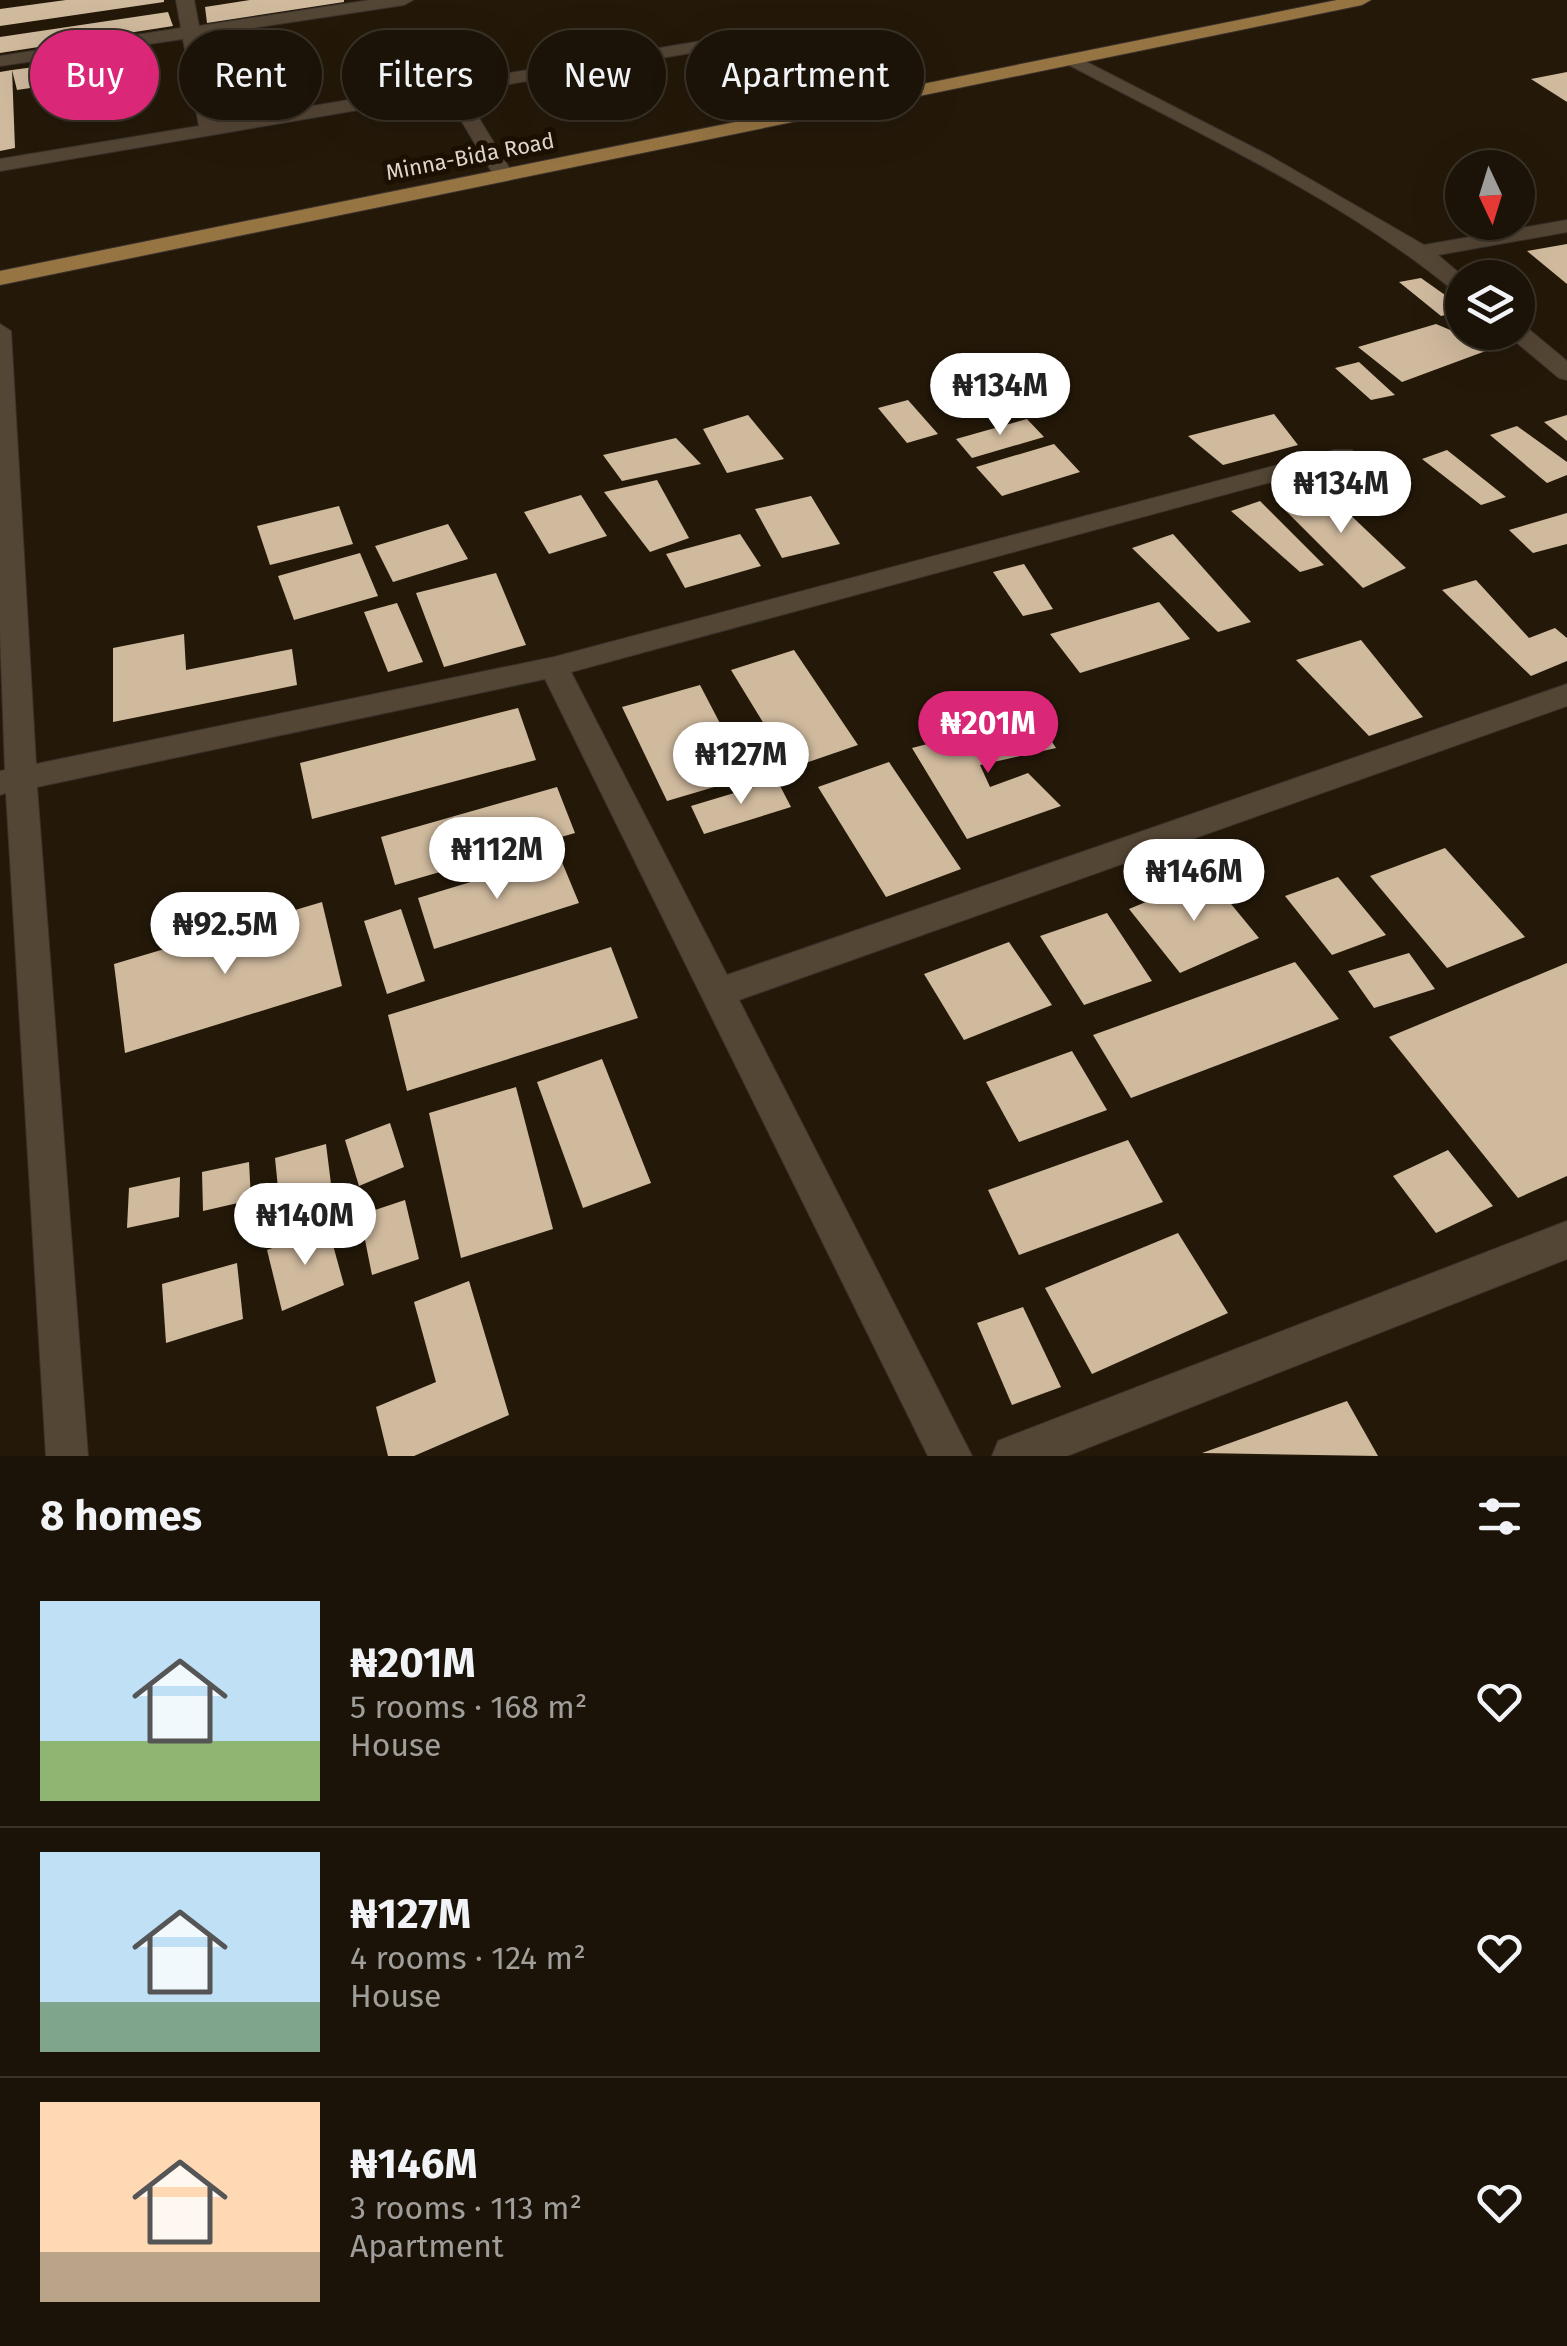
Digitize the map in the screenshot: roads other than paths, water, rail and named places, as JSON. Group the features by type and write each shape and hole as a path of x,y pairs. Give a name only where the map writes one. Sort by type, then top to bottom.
{"main road":[{"name":"Minna-Bida Road","path":"0,278 1362,0"}],"street":[{"path":"185,0 190,30"},
{"path":"203,30 404,0"},
{"path":"0,62 179,34"},
{"path":"508,79 686,49"},
{"path":"1075,61 1262,160 1421,252 1445,272"},
{"path":"0,165 342,108"},
{"path":"208,120 210,130"},
{"path":"471,120 503,174"},
{"path":"1421,252 1567,226"},
{"path":"0,331 11,781 67,1456"},
{"path":"1535,346 1567,372"},
{"path":"11,781 554,667 1343,454"},
{"path":"554,667 951,1456"},
{"path":"717,993 1567,695"},
{"path":"1013,1456 1567,1240"}]}
